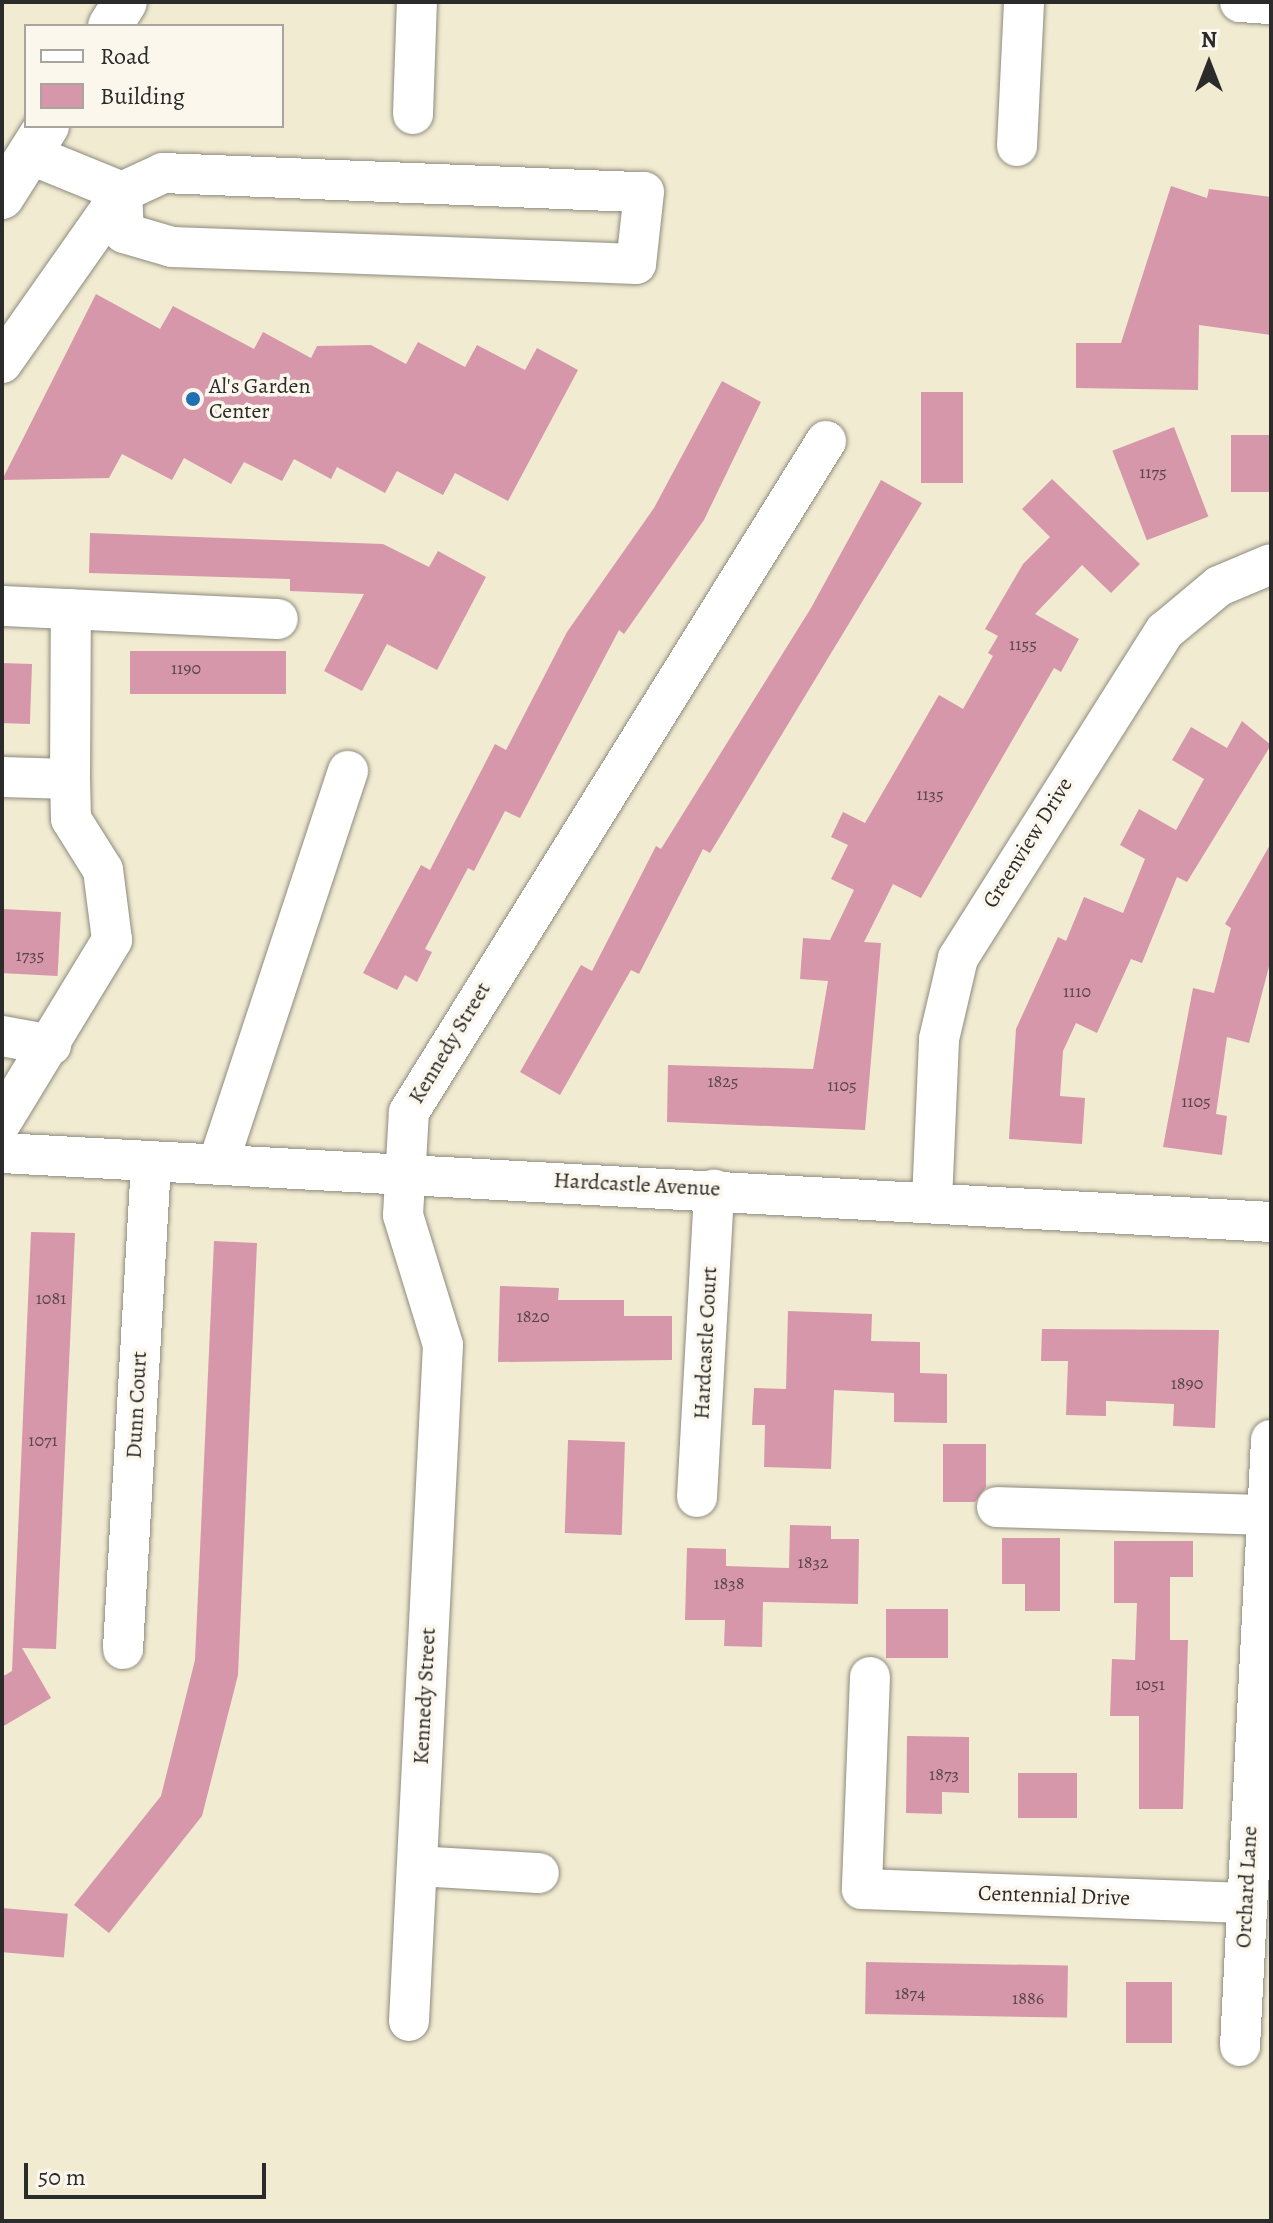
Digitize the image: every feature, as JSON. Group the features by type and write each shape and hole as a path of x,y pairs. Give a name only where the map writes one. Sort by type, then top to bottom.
{"main road":[{"path":"111,24 125,2"},
{"path":"2,197 38,140"}],"street":[{"path":"413,114 417,2"},
{"path":"1017,146 1024,2"},
{"path":"1240,2 1271,4"},
{"path":"38,140 122,192"},
{"path":"2,363 122,192 163,173 644,192 636,264 490,264 172,247 124,233 122,192"},
{"name":"Kennedy Street","path":"409,2021 443,1345 412,1258 403,1174 414,1100 826,441"},
{"name":"Greenview Drive","path":"932,1201 939,1039 958,958 1165,631 1219,586 1271,564"},
{"path":"2,606 278,619"},
{"path":"2,1121 96,974 114,919 103,870 71,819 71,609"},
{"path":"218,1164 348,771"},
{"path":"2,777 70,779"},
{"path":"2,1036 51,1045"},
{"name":"Hardcastle Avenue","path":"2,1153 714,1189 1271,1222"},
{"name":"Dunn Court","path":"123,1649 151,1161"},
{"name":"Hardcastle Court","path":"697,1497 714,1189"},
{"name":"Orchard Lane","path":"1240,2046 1271,1440"},
{"path":"997,1507 1268,1515"},
{"name":"Centennial Drive","path":"870,1677 862,1889 1246,1903"},
{"path":"417,1866 539,1873"}],"building":[{"path":"1171,186 1207,198 1209,189 1271,197 1271,335 1199,325 1198,390 1076,388 1076,343 1121,343"},
{"path":"96,294 160,329 173,306 254,349 263,332 311,358 317,346 371,345 406,364 418,342 465,367 477,345 525,370 537,348 578,370 508,501 455,473 443,495 397,471 385,493 337,467 331,479 294,459 282,481 244,462 231,484 184,458 172,480 122,454 109,478 2,480"},
{"path":"722,381 761,402 704,520 624,634 619,630 520,818 505,811 474,871 468,868 425,949 432,952 417,982 405,975 397,990 363,973 421,865 430,870 495,744 506,750 567,632 654,508"},
{"path":"921,392 963,392 963,483 921,483"},
{"path":"1174,427 1208,517 1147,540 1112,451"},
{"path":"1231,435 1271,435 1271,492 1231,492"},
{"path":"1052,479 1140,564 1111,593 1082,565 1035,614 1079,639 1061,672 1054,668 921,898 893,884 864,942 881,943 865,1130 667,1122 668,1065 813,1069 828,981 800,979 803,938 830,940 854,890 831,879 848,845 831,837 843,812 865,823 939,695 963,709 993,656 988,653 998,636 985,629 1023,564 1050,537 1022,509"},
{"path":"881,480 922,503 710,853 703,849 639,974 631,970 560,1095 520,1072 581,965 592,971 656,846 661,849 811,608"},
{"path":"90,533 383,544 429,567 438,551 486,577 437,670 387,644 362,691 324,671 364,594 290,591 290,579 89,573"},
{"path":"130,651 286,651 286,694 130,694"},
{"path":"2,663 32,664 30,724 2,723"},
{"path":"1242,721 1271,745 1187,882 1177,877 1142,963 1131,959 1097,1033 1076,1023 1063,1051 1060,1096 1085,1098 1082,1144 1009,1139 1016,1029 1058,937 1066,941 1084,897 1123,913 1145,859 1120,845 1139,809 1176,830 1204,779 1172,760 1191,727 1227,748"},
{"path":"1271,843 1271,959 1249,1043 1227,1037 1216,1114 1227,1116 1222,1155 1163,1147 1193,988 1214,993 1231,928 1225,924"},
{"path":"2,909 61,912 58,976 2,973"},
{"path":"31,1232 75,1233 56,1649 22,1648 51,1698 2,1727 2,1677 12,1671"},
{"path":"214,1241 257,1243 238,1675 202,1816 109,1933 74,1905 161,1796 195,1660"},
{"path":"500,1286 559,1288 558,1300 624,1300 624,1316 672,1316 672,1360 498,1362"},
{"path":"788,1311 872,1314 871,1341 920,1342 920,1373 947,1374 947,1423 894,1422 894,1393 834,1390 831,1469 764,1467 765,1425 752,1425 754,1388 786,1389"},
{"path":"1042,1329 1219,1330 1215,1428 1173,1426 1174,1404 1106,1401 1106,1416 1066,1415 1068,1361 1041,1361"},
{"path":"568,1440 625,1442 622,1535 565,1533"},
{"path":"943,1444 986,1444 986,1487 975,1502 943,1502"},
{"path":"790,1525 831,1526 831,1539 859,1539 858,1604 763,1602 762,1647 724,1646 725,1620 685,1620 687,1548 726,1549 726,1566 789,1568"},
{"path":"1002,1538 1060,1538 1060,1611 1025,1611 1025,1584 1002,1584"},
{"path":"1114,1541 1193,1541 1193,1577 1170,1577 1170,1640 1188,1640 1183,1809 1139,1809 1139,1716 1110,1716 1112,1659 1135,1660 1137,1603 1114,1603"},
{"path":"886,1609 948,1609 948,1658 886,1658"},
{"path":"907,1736 969,1737 969,1793 942,1792 942,1814 906,1813"},
{"path":"1018,1773 1077,1773 1077,1818 1018,1818"},
{"path":"2,1908 68,1914 64,1958 2,1952"},
{"path":"866,1962 1068,1966 1067,2018 865,2014"},
{"path":"1126,1982 1172,1982 1172,2043 1126,2043"}],"place":[{"name":"Al's Garden Center","path":"193,399"}]}
